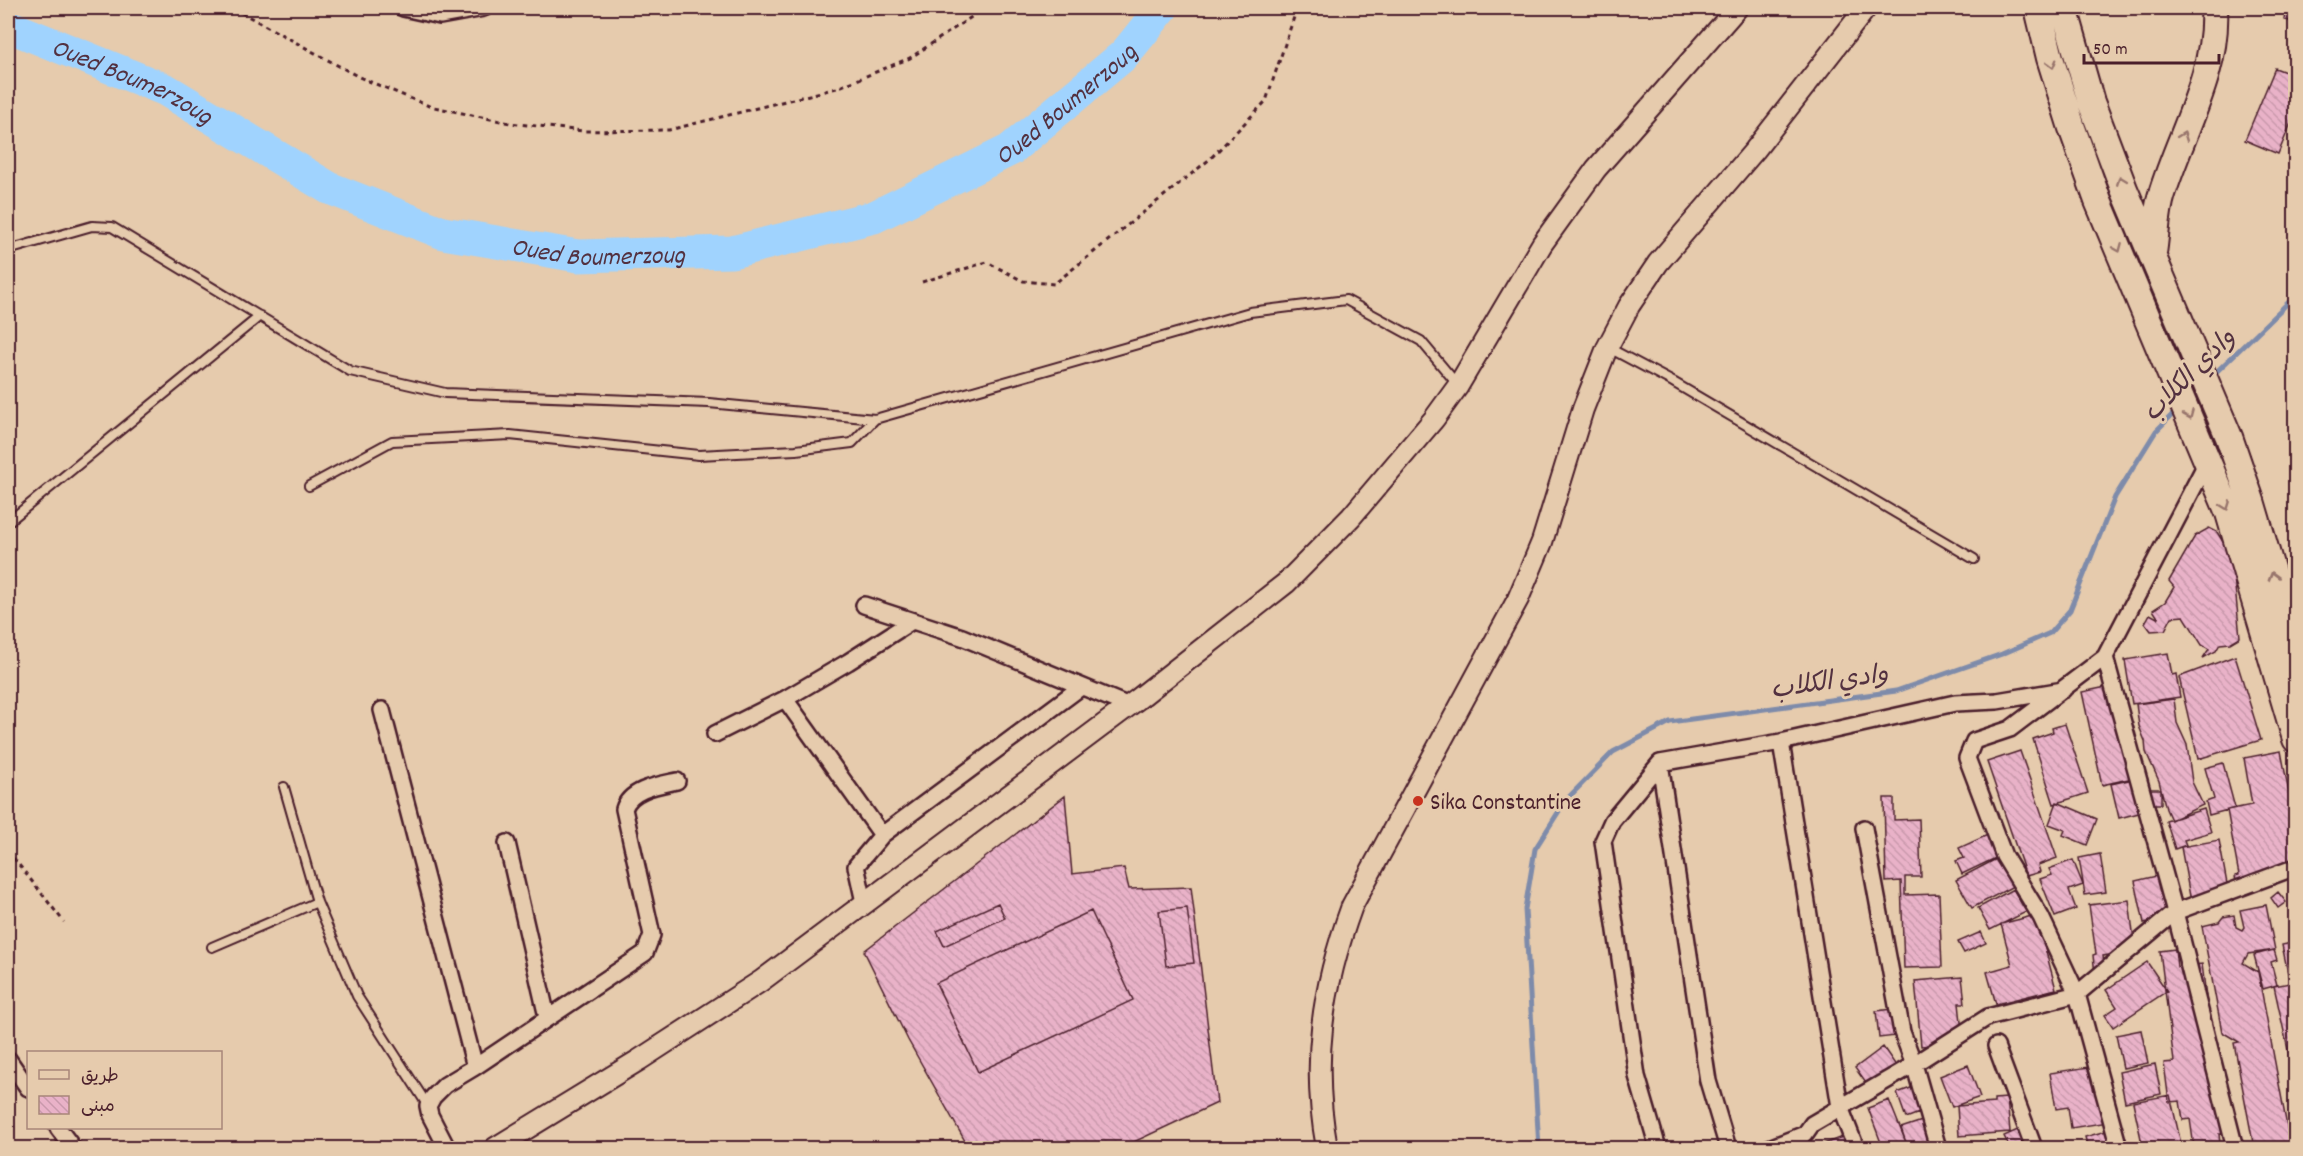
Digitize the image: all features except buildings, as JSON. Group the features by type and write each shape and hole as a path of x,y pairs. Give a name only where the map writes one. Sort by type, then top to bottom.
{"highway":[{"path":"2038,8 2050,58 2098,201 2229,513 2295,739"},
{"path":"2064,8 2091,102 2124,189 2229,437 2251,501 2295,653"},
{"path":"2153,254 2161,197 2210,63 2215,29 2214,8"}],"street":[{"path":"403,8 440,16 484,8"},
{"path":"495,1149 761,981 1129,706 1286,583 1351,517 1434,419 1458,386 1542,244 1596,169 1737,8"},
{"path":"1327,1149 1320,1061 1322,1021 1336,950 1352,906 1518,599 1542,542 1583,409 1607,348 1629,306 1658,263 1755,150 1864,9"},
{"path":"2119,1149 2077,994 2041,916 2004,856 1967,758 1974,741 2010,729 2105,657 2206,456"},
{"path":"864,605 962,637 1129,706"},
{"path":"715,734 785,699 912,621"},
{"path":"2105,657 2175,912 2235,1149"},
{"path":"864,902 856,866 882,835 1081,687"},
{"path":"1658,1149 1636,1076 1604,841 1612,821 1660,763 1781,742 1955,703 1997,701 2063,690"},
{"path":"785,699 882,835"},
{"path":"382,710 475,1067"},
{"path":"1781,742 1840,1107 1856,1149"},
{"path":"1660,763 1708,1081 1728,1149"},
{"path":"447,1149 430,1115 428,1106 445,1084 475,1067 645,953 652,935 624,808 627,801 634,795 677,781"},
{"path":"1864,828 1902,1032 1914,1064 1938,1149"},
{"path":"507,843 547,1017"},
{"path":"1769,1149 1805,1134 1812,1124 1988,1017 2077,994 2175,912 2295,867"},
{"path":"1996,1046 2034,1149"},
{"path":"8,1059 27,1087"},
{"path":"59,1129 73,1149"}],"lane":[{"path":"8,250 92,226 112,228 350,371 445,393 709,403 875,419 1250,312 1347,300 1421,341 1458,386"},
{"path":"8,522 260,316"},
{"path":"1607,348 1673,382 1974,559"},
{"path":"309,486 392,441 510,435 699,455 796,450 852,443 875,419"},
{"path":"284,787 317,902 357,996 428,1106"},
{"path":"212,947 317,902"}],"path":[{"path":"233,8 359,77 429,106 510,123 582,131 669,130 837,88 910,58 985,8"},
{"path":"922,282 987,262 1023,281 1054,284 1210,159 1266,101 1297,8"},
{"path":"8,850 64,922"}],"waterway":[{"name":"Oued Boumerzoug","path":"8,26 166,90 329,188 443,233 578,256 732,252 874,217 1010,150 1124,55 1162,8"},
{"name":"وادي الكلاب","path":"2211,377 2296,295"},
{"name":"وادي الكلاب","path":"1539,1148 1525,909 1535,849 1566,800 1613,752 1670,722 1896,691 2002,654 2050,633 2070,610 2115,497 2156,431 2178,409"}],"place":[{"name":"Sika Constantine","path":"1418,801"}]}
